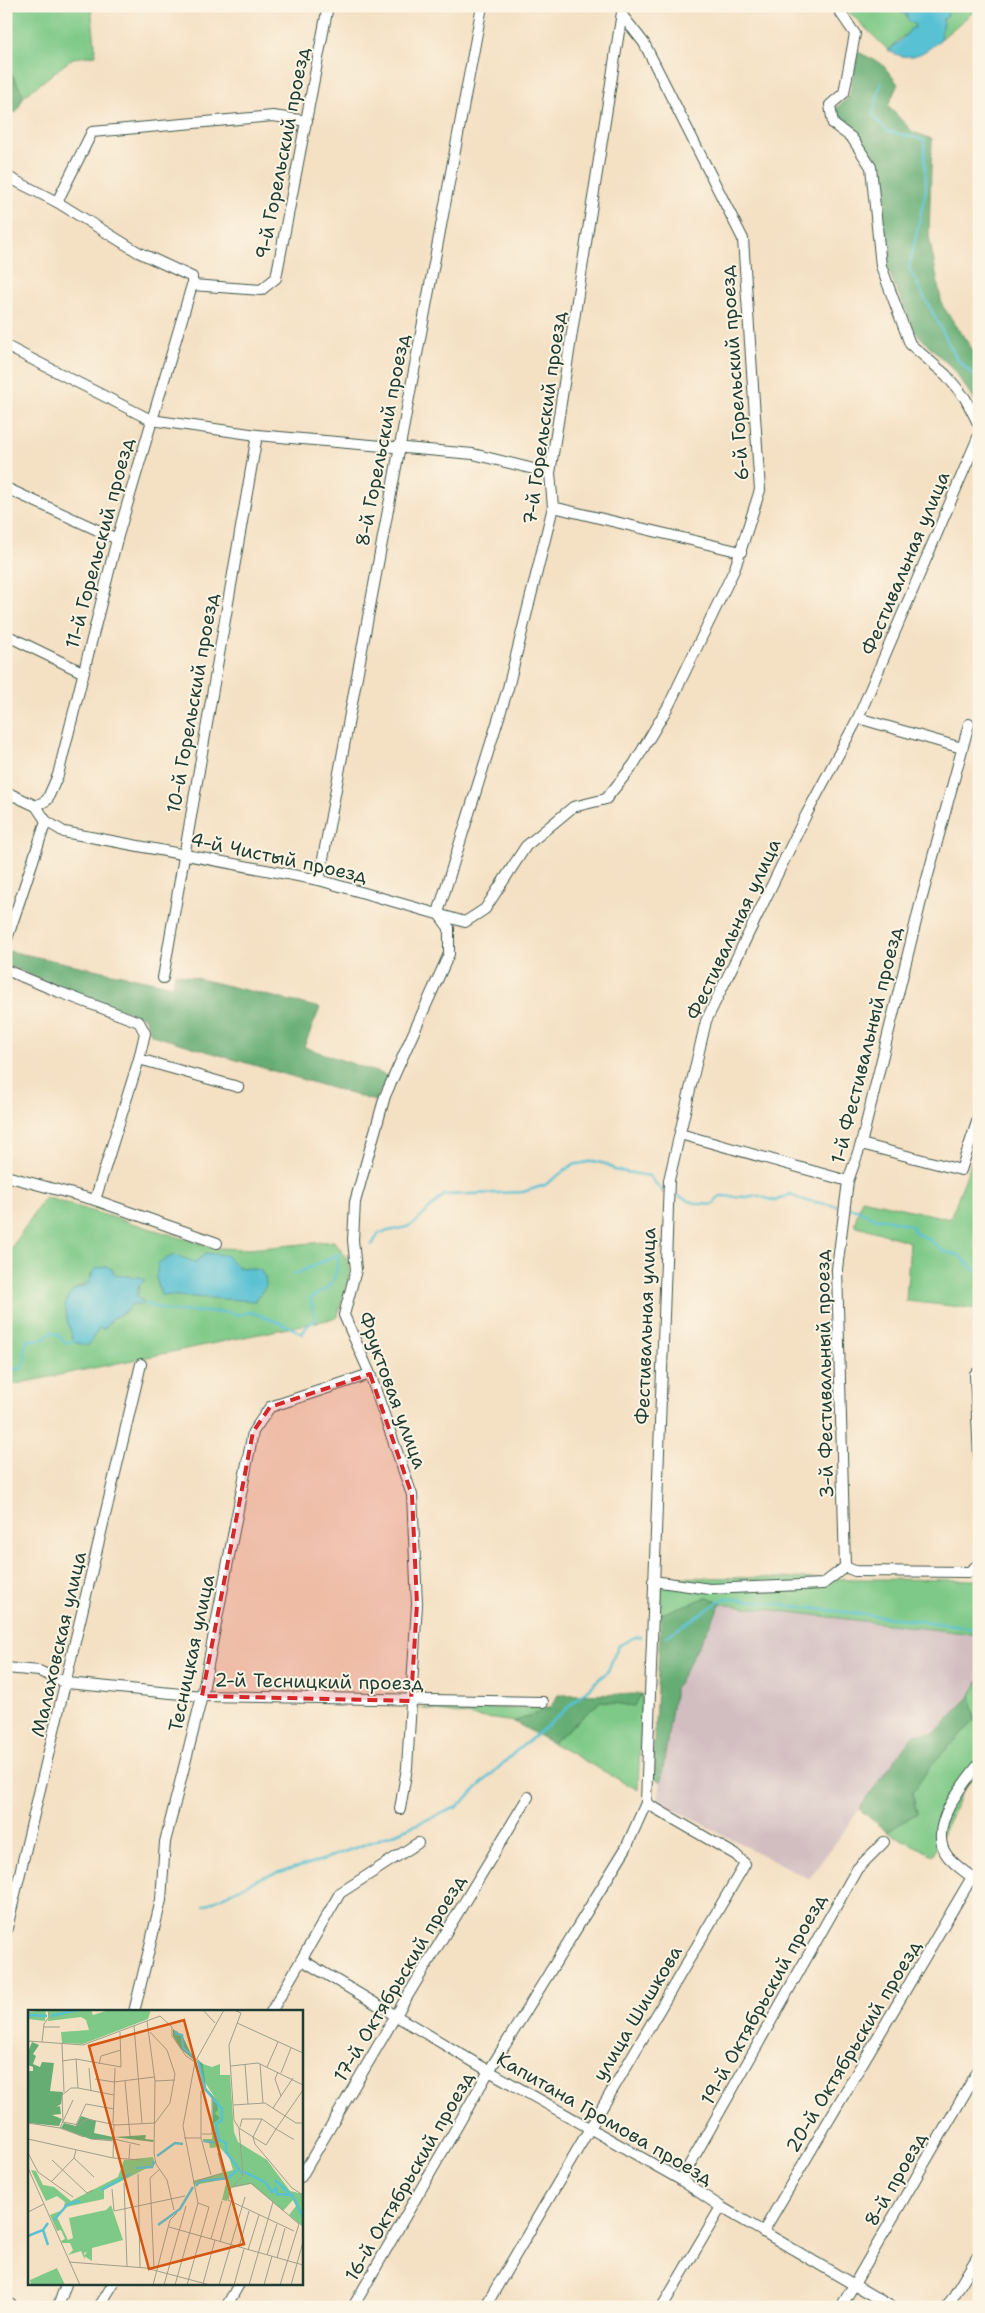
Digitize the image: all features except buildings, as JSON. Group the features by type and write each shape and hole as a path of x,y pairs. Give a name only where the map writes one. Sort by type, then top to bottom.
{"main road":[{"path":"6,2304 11,2307"}],"street":[{"name":"9-й Горельский проезд","path":"192,285 261,290 276,278 328,6"},
{"name":"8-й Горельский проезд","path":"319,880 398,447 482,6"},
{"path":"836,6 855,34 844,93 830,105 832,124 852,138 871,167 881,266 910,344 946,374 964,398 979,425"},
{"name":"7-й Горельский проезд","path":"438,913 508,688 553,507 550,474 622,10"},
{"name":"6-й Горельский проезд","path":"438,913 465,922 485,908 526,846 573,807 606,798 634,764 669,705 741,552 760,490 743,239 644,43 622,10"},
{"path":"57,202 92,132 273,116 307,121"},
{"path":"6,176 57,202 138,252 192,277 192,285"},
{"name":"11-й Горельский проезд","path":"36,806 47,800 58,775 82,672 117,539 192,285"},
{"path":"6,346 151,420 257,434 473,454 550,474"},
{"name":"10-й Горельский проезд","path":"163,978 257,434"},
{"name":"Фестивальная улица","path":"646,1803 669,1180 706,1021 806,815 858,718 979,435"},
{"path":"6,488 117,539"},
{"path":"553,507 741,552"},
{"path":"6,635 82,672"},
{"path":"858,718 962,748"},
{"name":"1-й Фестивальный проезд","path":"680,1134 848,1181 861,1144 921,901 969,724"},
{"path":"6,792 36,806"},
{"name":"4-й Чистый проезд","path":"36,806 46,821 64,832 319,880 438,913"},
{"path":"6,942 46,821"},
{"name":"Фруктовая улица","path":"400,1810 408,1768 418,1604 412,1495 370,1374 344,1315 356,1270 353,1240 355,1202 385,1096 449,954 449,928 438,913"},
{"path":"6,970 140,1022 145,1033 139,1059 95,1200"},
{"path":"139,1059 238,1087"},
{"path":"861,1144 961,1170 979,1116"},
{"path":"6,1176 95,1200 217,1243"},
{"name":"3-й Фестивальный проезд","path":"845,1567 837,1269 848,1181"},
{"name":"Малаховская улица","path":"6,1932 67,1683 141,1364"},
{"name":"Тесницкая улица","path":"134,2010 161,1900 165,1842 202,1696 253,1432 270,1407 370,1374"},
{"path":"975,1374 979,1456"},
{"path":"653,1581 710,1589 824,1584 845,1567 855,1572 945,1573 969,1572 979,1564"},
{"name":"2-й Тесницкий проезд","path":"6,1668 39,1671 67,1683 202,1696 544,1702"},
{"path":"976,1880 946,1854 940,1829 958,1790 979,1764"},
{"name":"17-й Октябрьский проезд","path":"302,2175 396,2015 528,1797"},
{"name":"16-й Октябрьский проезд","path":"353,2307 489,2071 626,1848 646,1803"},
{"name":"улица Шишкова","path":"485,2307 745,1864 736,1855 646,1803"},
{"name":"19-й Октябрьский проезд","path":"681,2180 856,1869 884,1842"},
{"path":"273,2010 340,1893 418,1843"},
{"name":"20-й Октябрьский проезд","path":"763,2232 976,1880"},
{"name":"Капитана Громова проезд","path":"302,1960 489,2071 681,2180 721,2207 854,2283 892,2307"},
{"name":"8-й проезд","path":"841,2307 979,2069"},
{"path":"662,2307 721,2207"},
{"path":"947,2307 979,2254"},
{"path":"58,2307 65,2286"},
{"path":"99,2307 111,2286"},
{"path":"226,2307 238,2286"}],"highlighted area":[{"path":"370,1374 412,1495 417,1604 411,1701 202,1696 253,1432 270,1407"}],"shaded area":[{"path":"721,1604 972,1634 979,1637 979,1680 971,1695 934,1734 915,1733 809,1879 658,1801 675,1689"}],"green space":[{"path":"6,6 91,6 96,55 73,58 24,96 6,64"},
{"path":"843,6 894,6 912,20 915,28 898,40 889,51"},
{"path":"947,6 979,7 941,39 940,32"},
{"path":"858,52 882,64 898,84 888,106 913,132 932,139 929,236 942,305 979,359 979,406 952,368 915,332 887,267 877,165 856,132 837,120 836,108 849,97"},
{"path":"6,64 24,96 16,113 6,108"},
{"path":"9,951 173,986 175,973 320,1008 304,1047 388,1076 375,1101 152,1035 144,1017 59,988 6,964"},
{"path":"979,1142 979,1309 906,1301 910,1242 854,1225 862,1199 950,1219"},
{"path":"45,1197 215,1248 249,1249 334,1241 348,1260 350,1272 337,1318 6,1386 6,1256","holes":["207,1253 238,1267 260,1270 156,1278 174,1255 195,1262","91,1274 140,1277 144,1280 139,1286 137,1297 146,1303 143,1305 132,1304 127,1311 112,1318 105,1329 99,1327 73,1342 70,1324 75,1289 89,1282"]},
{"path":"658,1577 979,1580 979,1637 972,1634 721,1604 708,1597 661,1614"},
{"path":"708,1597 721,1604 675,1689 661,1782 652,1776 661,1614"},
{"path":"979,1680 979,1772 962,1792 933,1855 887,1832 917,1813 912,1793 932,1764 975,1720 971,1695"},
{"path":"642,1694 638,1790 552,1743 601,1701 633,1706"},
{"path":"642,1694 634,1706 601,1701 552,1743 514,1722 550,1708 558,1695"},
{"path":"971,1695 975,1720 932,1764 912,1793 917,1813 887,1832 859,1809 915,1733 934,1734"},
{"path":"417,1708 550,1708 514,1722"}],"water":[{"path":"894,6 947,6 948,16 943,19 941,39 923,53 916,55 897,55 889,51 910,29 915,28 914,24 908,21 906,14 900,12"},
{"path":"207,1253 226,1255 238,1267 260,1270 265,1277 266,1286 255,1301 161,1295 156,1278 158,1263 174,1255 195,1262"},
{"path":"106,1266 112,1269 115,1275 140,1277 145,1280 138,1287 137,1297 146,1304 132,1304 127,1311 112,1318 105,1329 99,1328 88,1346 73,1342 65,1310 67,1298 73,1291 88,1283 95,1269"}],"waterway":[{"path":"881,82 873,115 887,131 924,140 926,189 909,268 957,359 979,381"},
{"path":"372,1245 379,1233 407,1227 416,1222 444,1195 523,1192 545,1185 572,1165 594,1161 609,1165 614,1170 649,1176 662,1191"},
{"path":"678,1196 695,1203 714,1204 716,1199 721,1196 747,1197 756,1195 775,1201 791,1194 799,1199 842,1207"},
{"path":"848,1208 857,1209 876,1219 889,1220 913,1227 914,1232 928,1239 945,1252 959,1255 975,1270 979,1270"},
{"path":"293,1275 339,1254"},
{"path":"143,1303 169,1311 228,1312 238,1315 251,1312 290,1327 302,1334 307,1326 316,1320 310,1298 324,1290 332,1282 337,1270 339,1254"},
{"path":"6,1372 21,1368 26,1360 24,1350 28,1340 44,1339 51,1332 58,1335 65,1343 75,1341"},
{"path":"667,1636 725,1598 954,1625 979,1630"},
{"path":"204,1906 262,1877 319,1861 396,1833 457,1807 515,1752 608,1671 618,1646 635,1637 640,1637"}]}
